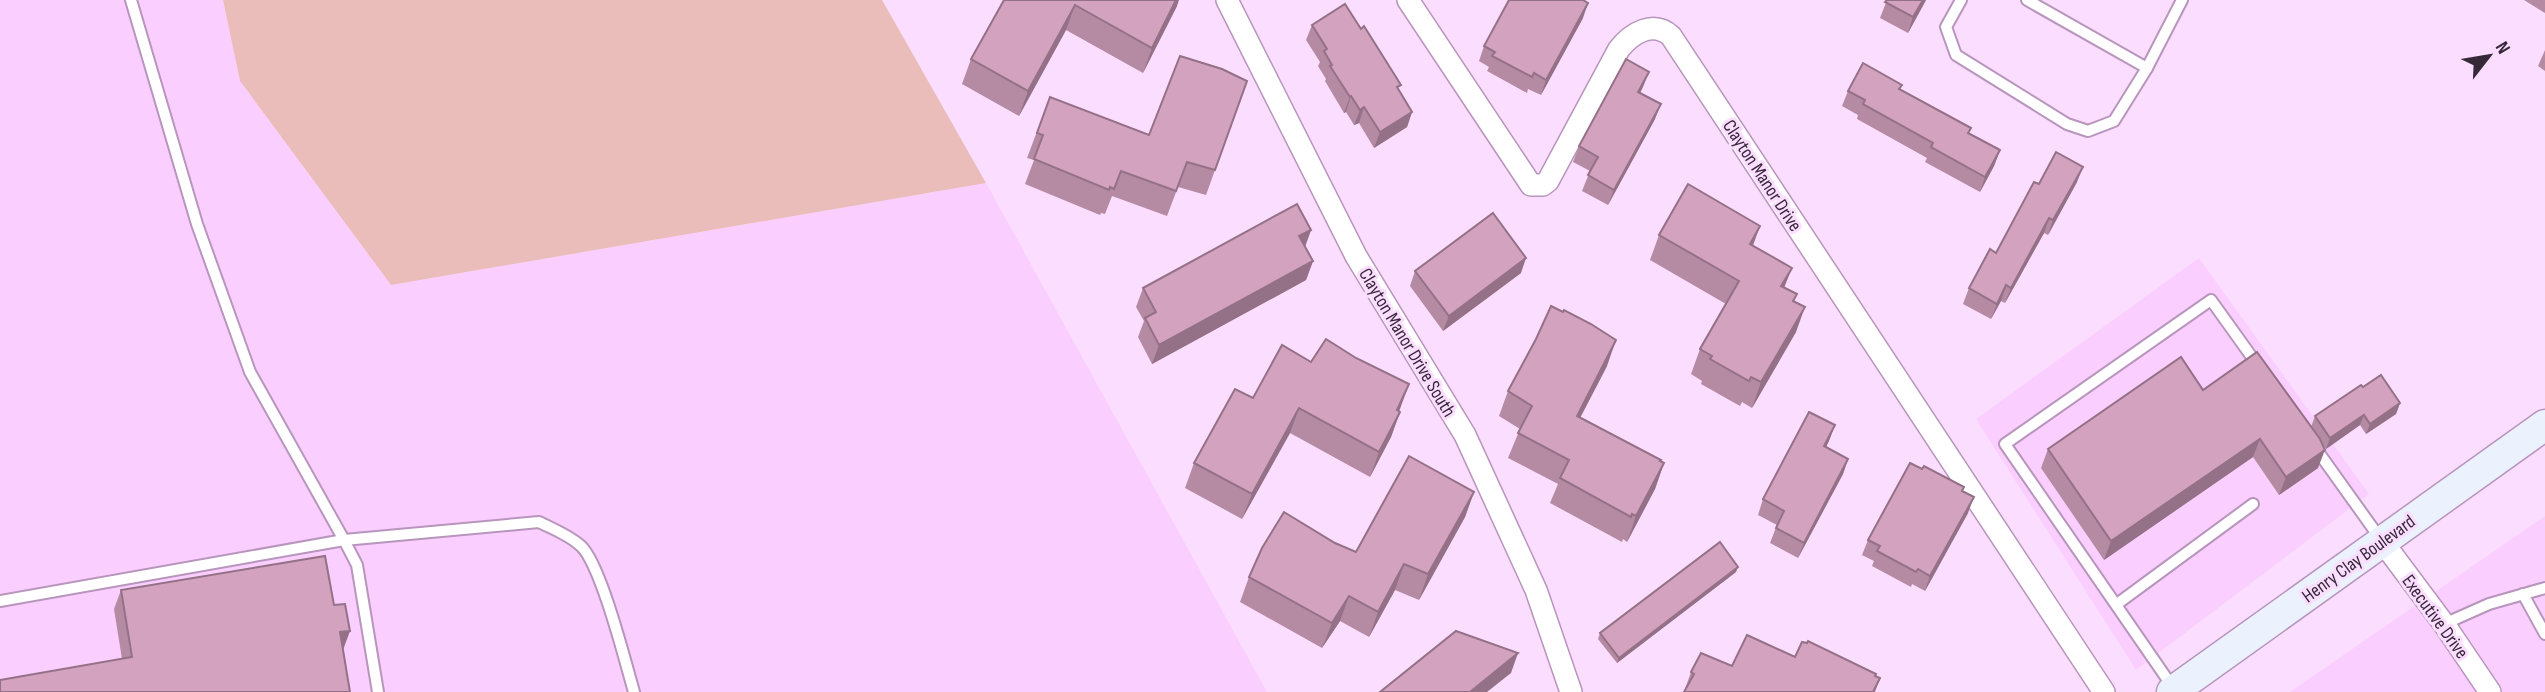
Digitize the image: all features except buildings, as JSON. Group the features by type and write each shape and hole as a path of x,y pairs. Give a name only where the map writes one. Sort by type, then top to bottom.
{"main road":[{"name":"Henry Clay Boulevard","path":"2174,691 2545,425"}],"street":[{"name":"Clayton Manor Drive South","path":"1227,0 1356,256 1465,435 1536,590 1570,692"},
{"name":"Clayton Manor Drive","path":"1408,0 1531,185 1543,186 1548,181 1619,49 1629,36 1654,27 1665,30 2104,692"},
{"name":"Executive Drive","path":"2382,541 2444,624 2490,692"}],"lane":[{"path":"131,0 197,224 250,372 358,565 378,692"},
{"path":"1961,0 1946,27 1956,55 2067,124 2088,131 2114,121 2147,68 2182,0"},
{"path":"2027,0 2147,68"},
{"path":"2174,691 2005,444 2211,300 2265,377"},
{"path":"2304,431 2382,541"},
{"path":"2117,604 2253,503"},
{"path":"0,601 344,540 539,522 563,533 583,547 598,574 634,692"},
{"path":"2444,624 2489,604 2545,588"},
{"path":"2523,594 2545,634"}],"shaded area":[{"path":"0,0 223,0 240,81 391,285 986,183 1267,692 0,692"},
{"path":"223,0 882,0 986,183 391,285 240,81"},
{"path":"2199,258 2369,494 2136,670 1976,419"},
{"path":"2545,516 2545,692 2290,692"}]}
